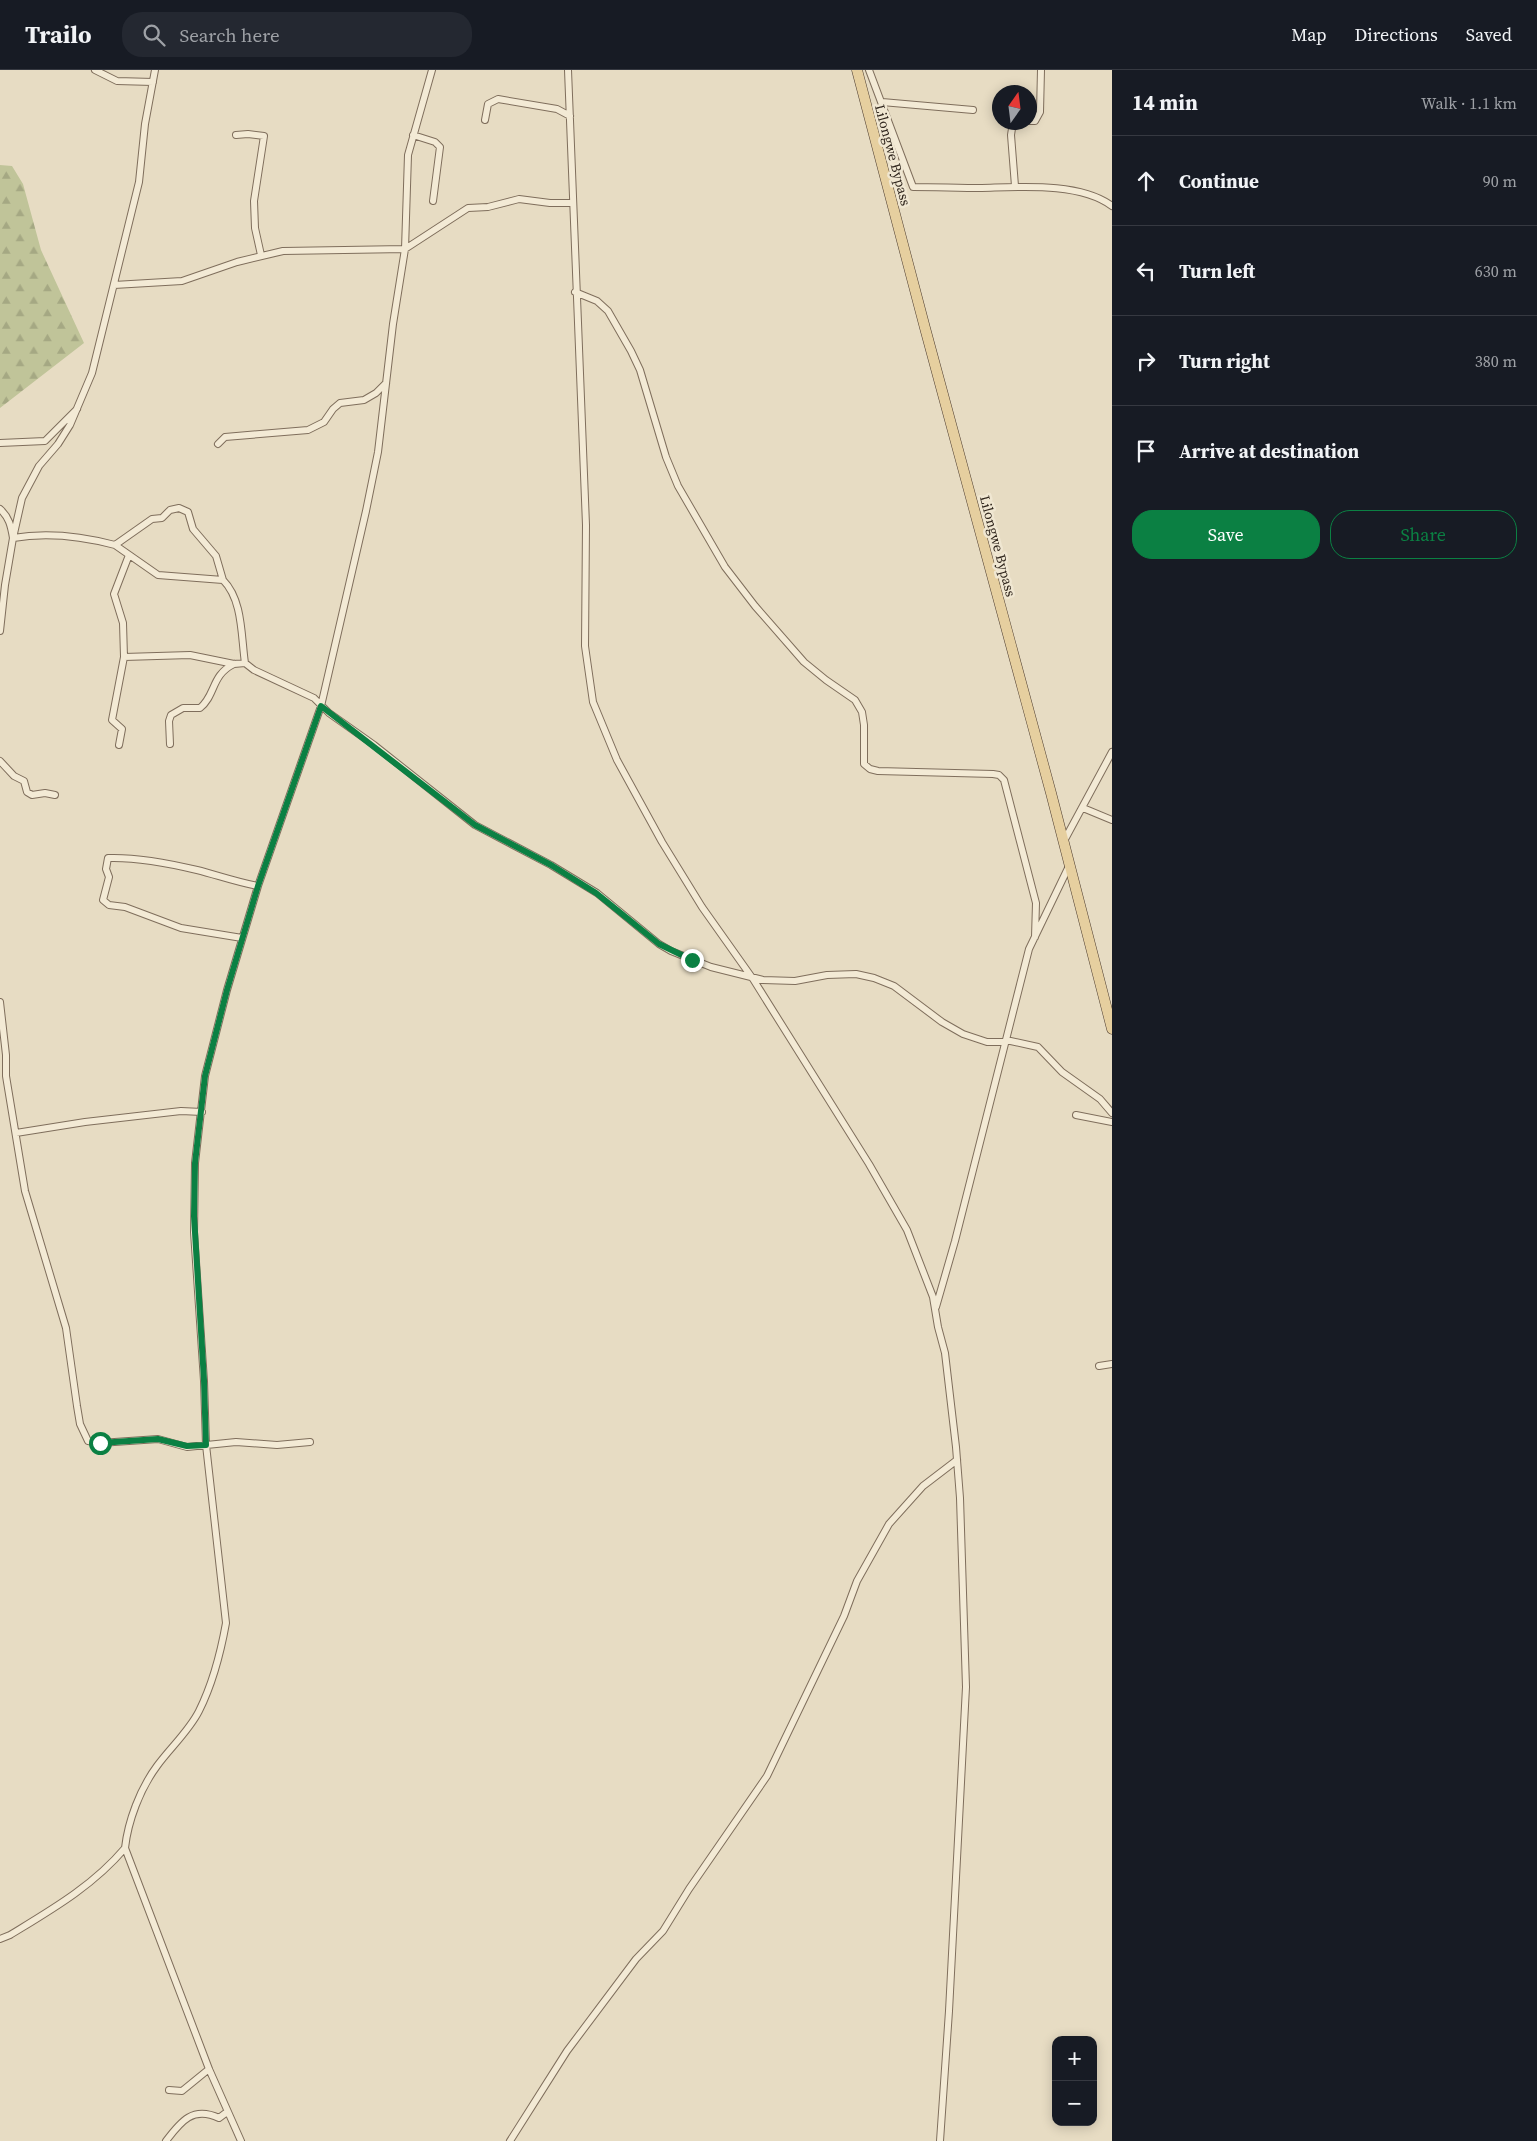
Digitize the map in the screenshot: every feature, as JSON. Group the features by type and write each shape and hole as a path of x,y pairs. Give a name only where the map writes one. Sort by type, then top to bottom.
{"main road":[{"name":"Lilongwe Bypass","path":"857,70 1064,841 1112,1029"}],"street":[{"path":"95,70 117,81 153,82"},
{"path":"0,632 13,538 18,513 26,489 39,466 63,436 80,406 92,373 138,182 145,124 155,70"},
{"path":"0,1939 10,1936 86,1887 125,1848 130,1826 148,1781 157,1766 198,1713 216,1667 222,1642 226,1623 206,1445 194,1216 195,1163 207,1068 258,886 321,706 378,452 405,248 407,160 432,70"},
{"path":"568,70 585,516 585,646 593,702 617,760 662,842 702,908 753,979 869,1164 907,1230 935,1308 945,1353 957,1460 966,1686 949,2012 940,2141"},
{"path":"869,70 913,187 1015,186 1071,190 1106,202 1112,206"},
{"path":"1037,117 1040,112 1042,70"},
{"path":"485,120 488,104 498,99 557,109 570,116"},
{"path":"882,102 973,110"},
{"path":"1012,130 1015,186"},
{"path":"236,136 248,134 264,136 254,201 255,228 261,255"},
{"path":"414,135 435,142 440,147 433,201"},
{"path":"114,285 182,281 261,255 283,251 405,248 468,208 488,207 519,199 550,203 572,203"},
{"path":"576,292 597,301 608,310 631,351 640,370 666,457 678,486 725,567 755,606 804,662 855,700 862,712 864,725 864,764 870,769 878,771 993,774 999,775 1004,780 1036,904 1035,937"},
{"path":"218,444 226,437 308,430 324,422 340,403 364,400 376,393 386,383"},
{"path":"0,443 45,441 64,419 80,406"},
{"path":"115,545 152,519 162,518 170,510 179,508 188,512 193,529 216,556 223,580 228,585 240,616 245,662 254,670 301,690 314,698 321,706 475,825 551,865 596,893 659,944 711,967 753,979 795,981 827,975 865,975 894,986 942,1022 963,1034 987,1042 1006,1041 1038,1047 1062,1072 1100,1099 1112,1114"},
{"path":"0,509 7,516 13,538"},
{"path":"13,538 63,535 115,545 158,575 223,580"},
{"path":"119,745 122,729 112,720 124,657 123,623 114,594 129,555"},
{"path":"124,657 190,655 234,664"},
{"path":"170,744 169,721 171,715 183,708 200,708 205,704 217,678 225,668 245,662"},
{"path":"1064,841 1112,752"},
{"path":"0,761 14,776 24,781 27,792 32,796 45,793 54,794"},
{"path":"1083,808 1112,820"},
{"path":"242,938 181,928 125,907 109,905 103,900 109,877 106,870 108,858 137,858 199,870 216,877 258,886"},
{"path":"935,1308 955,1240 1029,949 1069,864"},
{"path":"0,1002 5,1047 3,1077 16,1132 25,1190 66,1328 77,1406 84,1435 88,1441 100,1443 158,1439 187,1446 236,1442 277,1445 310,1442"},
{"path":"16,1132 181,1111 202,1112"},
{"path":"1076,1115 1112,1122"},
{"path":"1099,1366 1112,1364"},
{"path":"510,2141 520,2122 567,2051 636,1959 662,1931 767,1776 844,1616 862,1570 889,1524 922,1486 957,1460"},
{"path":"125,1848 201,2043 209,2069 241,2141"},
{"path":"169,2090 182,2091 209,2069"},
{"path":"166,2141 194,2114 206,2112 219,2118 228,2112"}],"green space":[{"path":"0,165 12,166 23,184 41,250 84,343 0,408"}],"route":[{"path":"100,1443 158,1439 187,1446 206,1445 194,1216 195,1163 205,1076 227,990 258,886 294,777 321,706 475,825 551,865 596,893 659,944 692,960"}]}
